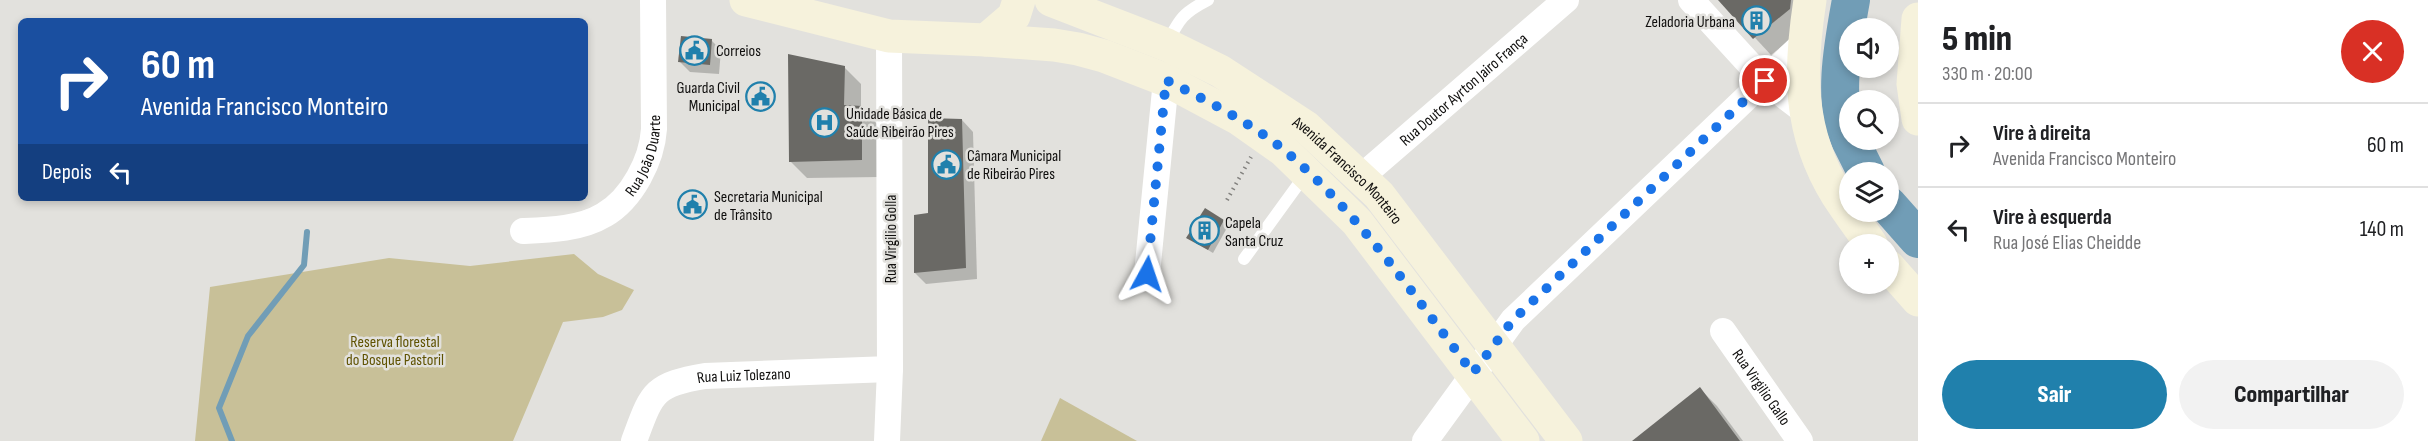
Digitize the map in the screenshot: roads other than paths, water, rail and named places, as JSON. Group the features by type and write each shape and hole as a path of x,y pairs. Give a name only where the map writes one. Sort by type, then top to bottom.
{"main road":[{"name":"Avenida Francisco Monteiro","path":"746,0 890,36 986,40 1078,49 1104,56 1166,80 1239,119 1263,135 1308,172 1357,222 1523,441"},
{"path":"986,40 1014,16 1019,0"},
{"name":"Avenida Francisco Monteiro","path":"1051,0 1167,45 1220,71 1306,127 1379,195 1566,441"},
{"path":"1810,0 1795,52 1802,81 1804,111 1816,151 1836,194 1864,234"},
{"path":"1918,18 1913,84 1918,119"},
{"path":"1899,278 1918,300"}],"street":[{"name":"Rua João Duarte","path":"522,231 551,230 604,215 623,200 641,172 653,147 652,0"},
{"name":"Rua Doutor Ayrton Jairo França","path":"1361,177 1566,0"},
{"path":"1691,0 1765,81 1804,111"},
{"path":"1724,35 1795,52"},
{"name":"Rua Virgilio Golla","path":"887,441 890,369 890,36"},
{"path":"1425,441 1493,344 1513,320 1571,262 1795,52"},
{"path":"1147,274 1166,80"},
{"name":"Rua Virgilio Gallo","path":"1723,331 1800,441"},
{"name":"Rua Luiz Tolezano","path":"634,441 652,398 663,387 683,380 705,376 890,369"}],"lane":[{"path":"1167,45 1178,21 1189,9 1208,0"},
{"path":"1244,259 1308,172"}],"waterway":[{"path":"1840,90 1851,0"},
{"path":"1855,150 1861,162"},
{"path":"1899,217 1918,239"},
{"path":"232,441 219,408 248,336 304,265 307,232"}],"place":[{"name":"Zeladoria Urbana","path":"1756,21"},
{"name":"Correios","path":"695,50"},
{"name":"Guarda Civil Municipal","path":"761,96"},
{"name":"Unidade Básica de Saúde Ribeirão Pires","path":"825,122"},
{"name":"Câmara Municipal de Ribeirão Pires","path":"946,164"},
{"name":"Secretaria Municipal de Trânsito","path":"693,205"},
{"name":"Capela Santa Cruz","path":"1204,231"}],"park label":[{"name":"Reserva florestal do Bosque Pastoril","path":"395,350"}]}
